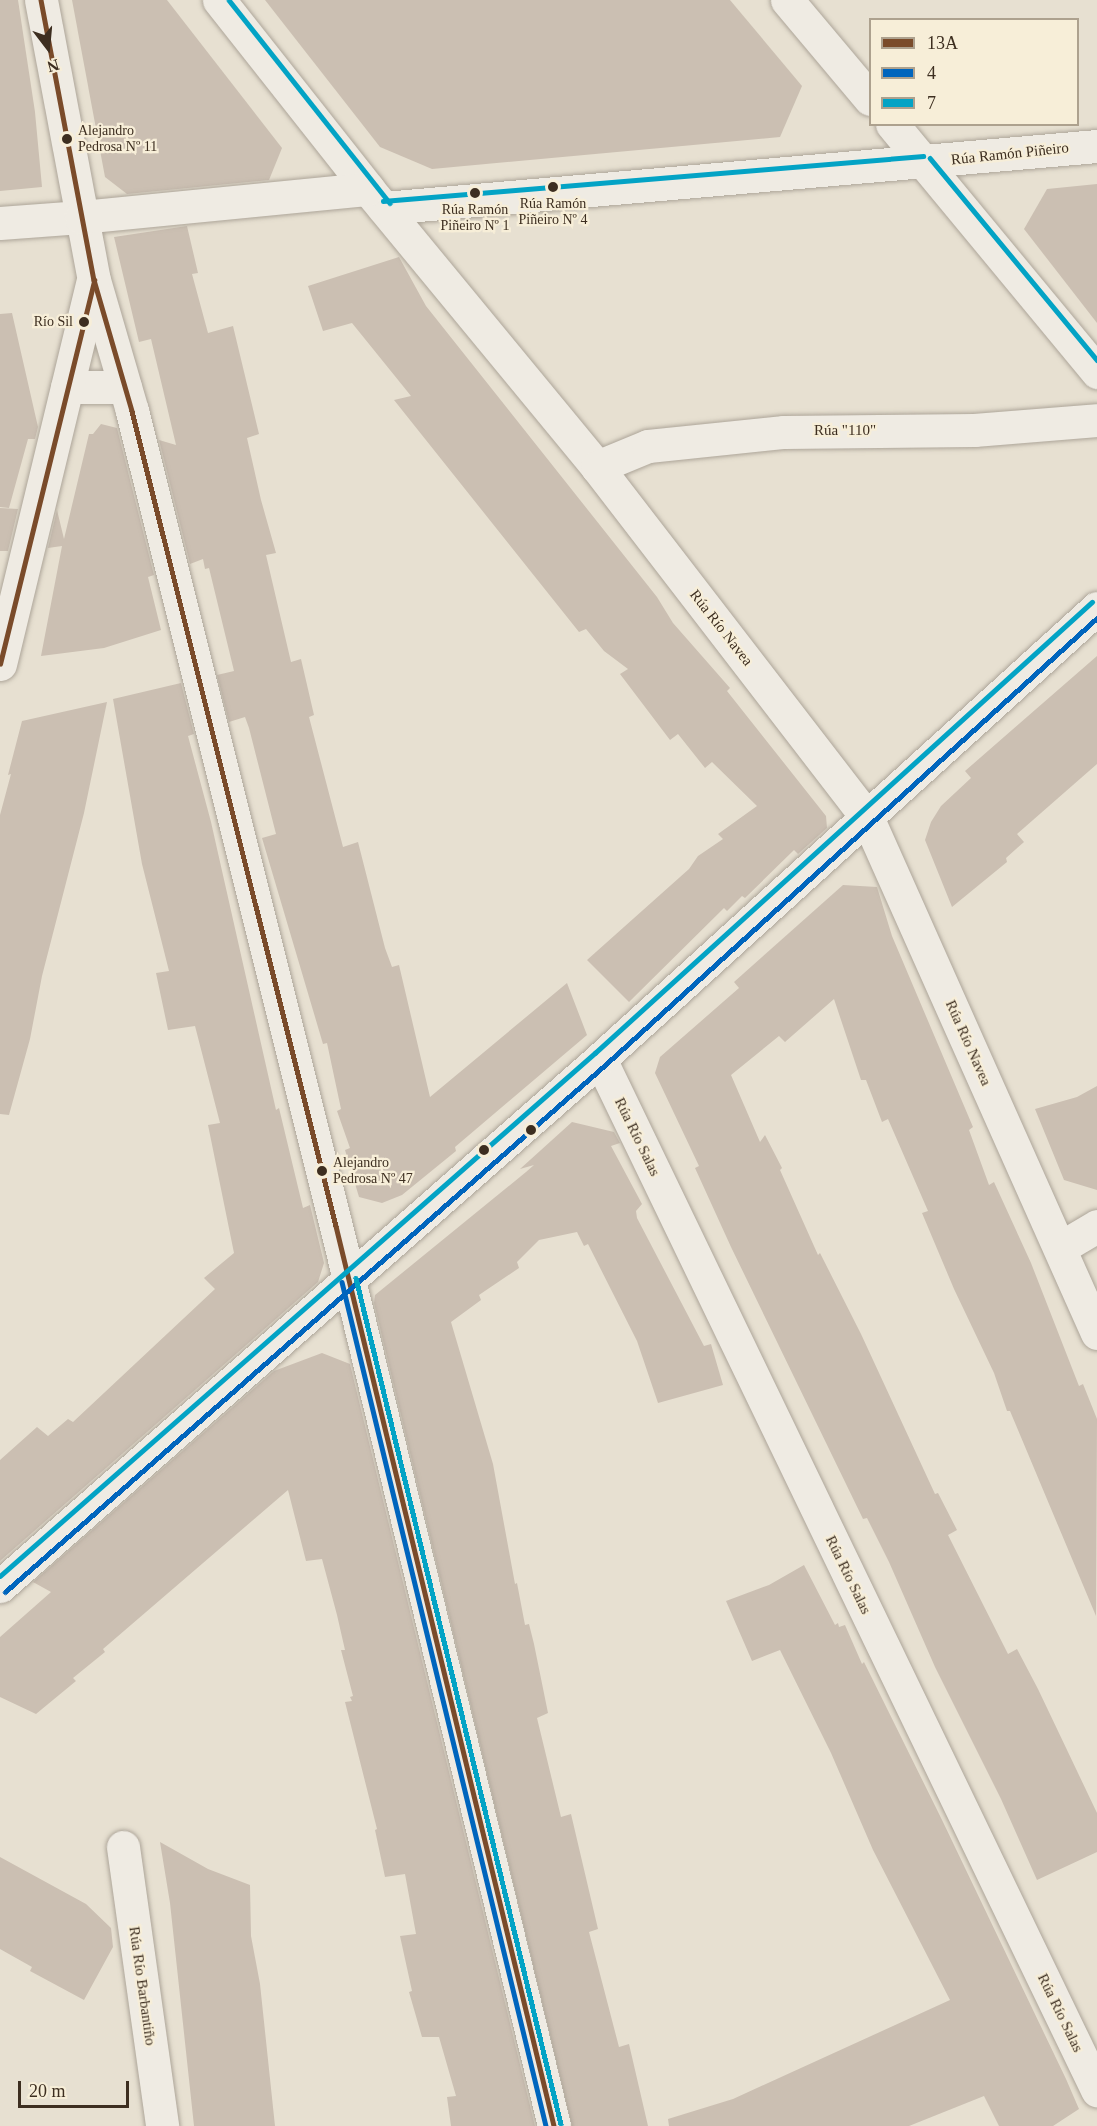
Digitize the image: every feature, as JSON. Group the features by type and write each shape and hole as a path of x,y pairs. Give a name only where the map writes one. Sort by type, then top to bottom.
{"street":[{"path":"41,0 94,280 125,387 349,1280 554,2126"},
{"name":"Rúa Río Navea","path":"219,0 376,199 597,467 867,817 1097,1333"},
{"path":"787,0 869,98"},
{"path":"894,126 1097,372"},
{"name":"Rúa Ramón Piñeiro","path":"0,223 924,163 1097,146"},
{"path":"0,664 4,627 94,280"},
{"path":"67,387 125,387"},
{"name":"Rúa \"110\"","path":"597,467 648,446 773,433 974,430 1097,420"},
{"path":"0,1586 600,1059 1097,608"},
{"name":"Rúa Río Salas","path":"600,1059 1097,2090"},
{"path":"1060,1248 1097,1226"},
{"name":"Rúa Río Barbantiño","path":"123,1847 162,2126"}],"building":[{"path":"0,0 18,0 35,112 42,187 0,191"},
{"path":"72,0 167,0 282,148 269,180 127,194 105,177"},
{"path":"265,0 730,0 802,86 780,137 432,169 380,147"},
{"path":"1097,184 1097,323 1024,229 1047,189"},
{"path":"187,226 198,273 192,274 208,333 233,326 259,434 247,438 276,553 266,555 291,662 301,659 314,715 309,717 343,847 358,842 385,948 392,967 399,965 430,1097 567,983 587,1035 455,1147 456,1151 402,1195 382,1203 359,1197 345,1150 350,1148 337,1111 341,1109 327,1043 323,1044 262,838 276,834 249,728 245,717 229,722 217,675 234,671 209,568 205,569 203,559 190,564 159,440 176,445 151,339 139,342 114,237"},
{"path":"399,257 426,306 657,597 673,623 730,688 727,691 826,816 827,828 798,854 794,850 745,898 742,896 727,911 724,908 629,1002 587,960 689,869 698,856 723,839 718,834 757,806 712,762 705,768 678,734 670,740 620,674 628,669 604,651 586,629 579,632 394,400 411,396 352,323 323,331 308,286"},
{"path":"12,313 38,427 35,439 28,439 9,508 0,507 0,314"},
{"path":"101,424 117,428 154,575 148,577 161,630 104,648 41,656 62,546 48,548 57,510 64,539 89,434 93,434"},
{"path":"0,508 18,509 8,551 0,551"},
{"path":"1097,656 1097,764 1017,834 1024,842 1006,858 1007,862 952,907 925,840 931,822 941,806 971,778 965,771"},
{"path":"181,683 194,734 188,736 211,822 276,1110 279,1108 303,1208 310,1205 324,1263 318,1282 0,1561 0,1460 37,1427 48,1436 68,1419 73,1422 215,1289 204,1278 234,1253 208,1125 220,1123 195,1026 168,1030 156,973 169,971 142,864 113,699"},
{"path":"107,702 84,813 42,976 30,1039 9,1115 0,1114 0,815 22,721"},
{"path":"843,885 877,887 892,936 973,1127 969,1130 989,1185 994,1182 1031,1263 1079,1386 1083,1384 1097,1419 1096,1616 1010,1411 1007,1411 994,1373 954,1289 922,1213 928,1211 888,1119 882,1122 866,1080 861,1080 834,999 785,1042 779,1036 731,1075 760,1142 765,1135 782,1168 780,1170 818,1255 820,1253 861,1334 935,1494 938,1493 957,1530 948,1535 1008,1654 1017,1649 1097,1813 1097,1852 1037,1880 1001,1799 935,1667 889,1562 867,1518 863,1519 731,1247 695,1168 699,1166 655,1073 660,1057 739,988 734,982"},
{"path":"1097,1086 1097,1190 1064,1180 1035,1109 1077,1097"},
{"path":"572,1122 614,1132 620,1143 611,1146 642,1204 636,1211 637,1218 704,1346 711,1344 723,1385 658,1403 637,1341 588,1244 584,1246 577,1232 539,1240 517,1262 519,1268 479,1295 481,1300 451,1322 493,1464 515,1584 517,1583 525,1625 529,1624 534,1644 548,1713 537,1718 561,1817 571,1814 598,1929 589,1932 619,2047 629,2044 648,2126 572,2126 374,1303 375,1295 534,1165 520,1169"},
{"path":"322,1353 350,1364 535,2126 451,2126 447,2097 456,2096 439,2037 422,2037 409,1992 412,1991 400,1936 416,1934 405,1874 385,1877 375,1830 377,1829 345,1702 352,1701 350,1697 353,1696 341,1650 345,1650 337,1615 322,1559 306,1561 288,1490 103,1649 105,1652 73,1678 76,1681 36,1714 0,1697 0,1637 51,1592 33,1582 274,1371"},
{"path":"804,1565 835,1625 838,1623 839,1627 845,1625 862,1664 864,1662 1066,2079 1079,2109 1053,2126 999,2126 984,2096 909,2126 669,2126 668,2119 733,2099 950,2000 873,1850 831,1753 780,1650 752,1661 726,1601 769,1585"},
{"path":"160,1842 208,1869 250,1885 251,1936 260,1984 275,2126 194,2126 170,1903"},
{"path":"0,1857 86,1904 111,1928 113,1947 84,2000 30,1971 32,1967 0,1949"}],"transit line":[{"name":"13A","path":"41,0 94,280 132,411 336,1226 554,2126"},
{"name":"7","path":"229,0 390,203"},
{"name":"7","path":"383,201 923,156"},
{"name":"7","path":"930,158 1097,360"},
{"name":"13A","path":"0,664 94,280"},
{"name":"7","path":"0,1576 595,1053 1092,602"},
{"name":"4","path":"5,1592 605,1065 1097,618"},
{"name":"7","path":"356,1278 561,2124"},
{"name":"4","path":"342,1282 546,2126"}],"place":[{"name":"Alejandro Pedrosa Nº 11","path":"67,139"},
{"name":"Rúa Ramón Piñeiro Nº 4","path":"553,187"},
{"name":"Rúa Ramón Piñeiro Nº 1","path":"475,193"},
{"name":"Río Sil","path":"84,322"},
{"name":"Alejandro Pedrosa Nº 47","path":"322,1171"}]}
